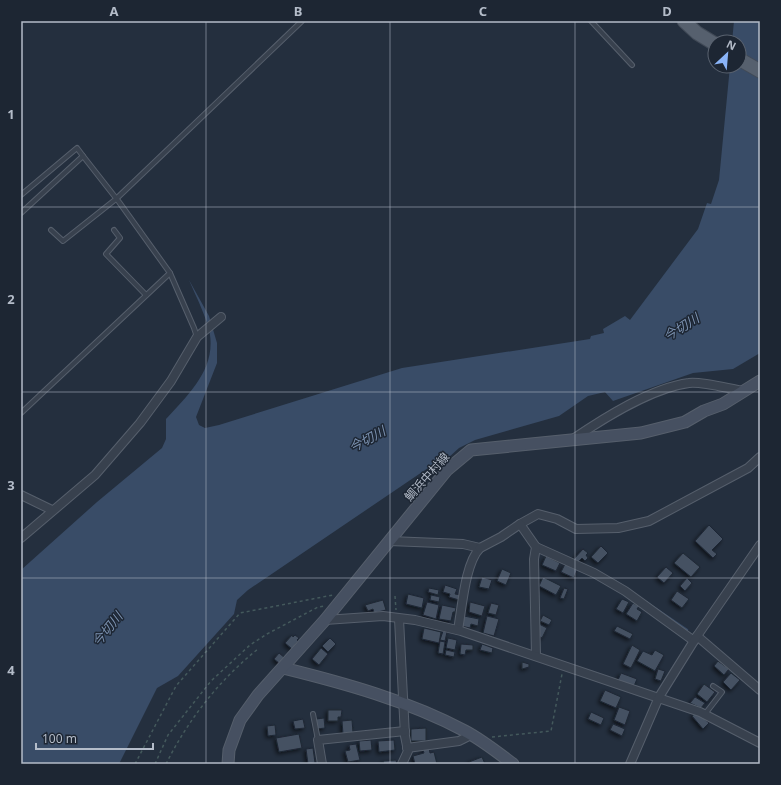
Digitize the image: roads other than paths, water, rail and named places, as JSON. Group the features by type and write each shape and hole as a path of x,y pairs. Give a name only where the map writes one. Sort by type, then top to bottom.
{"main road":[{"path":"684,21 697,33 707,39"},
{"path":"747,64 760,71"},
{"name":"鯛浜中村線","path":"228,764 229,750 240,720 258,695 325,620 447,470 471,450 641,433 685,422 704,411 723,404 760,381"},
{"path":"283,668 328,679 403,704 441,720 474,737 513,764"}],"street":[{"path":"21,538 94,475 140,423 171,380 197,337 221,317"},
{"path":"570,440 614,411 662,390 683,384 690,383 744,391"},
{"path":"458,630 474,554 480,548 501,537 520,524 538,514 557,519 576,528 618,528 649,521 748,468 760,457"},
{"path":"21,495 52,510"},
{"path":"520,524 536,547 594,573 619,588 695,638 760,690"},
{"path":"390,540 463,544 480,548"},
{"path":"630,764 659,697 695,638 760,545"},
{"path":"536,547 534,573 536,656"},
{"path":"325,620 383,616 415,620 458,630 659,697 705,714 760,743"},
{"path":"398,618 405,731 408,751 402,764"},
{"path":"322,764 318,740 405,731"},
{"path":"407,748 458,741 474,737"}],"lane":[{"path":"51,230 63,241 116,199 302,21"},
{"path":"591,21 632,66"},
{"path":"21,195 77,148 170,273 197,337"},
{"path":"21,213 83,156"},
{"path":"114,230 120,238 106,254 146,295"},
{"path":"21,413 170,273"},
{"path":"705,714 722,692 713,686"},
{"path":"313,714 318,740"}],"water":[{"name":"今切川","path":"734,21 760,21 760,353 733,369 693,373 613,401 605,392 588,396 559,416 475,440 459,448 438,467 431,466 248,590 237,600 234,614 178,676 157,688 119,764 21,764 21,570 97,502 162,448 166,439 166,419 183,401 198,381 208,360 210,348 210,335 207,322 189,280 209,316 217,343 217,363 196,417 199,425 205,428 219,425 402,368 590,339 591,336 604,333 603,329 625,316 630,320 698,229 707,203 711,204 719,180 729,74 747,74 747,34 733,34"}],"waterway":[{"path":"615,581 687,630"}]}
